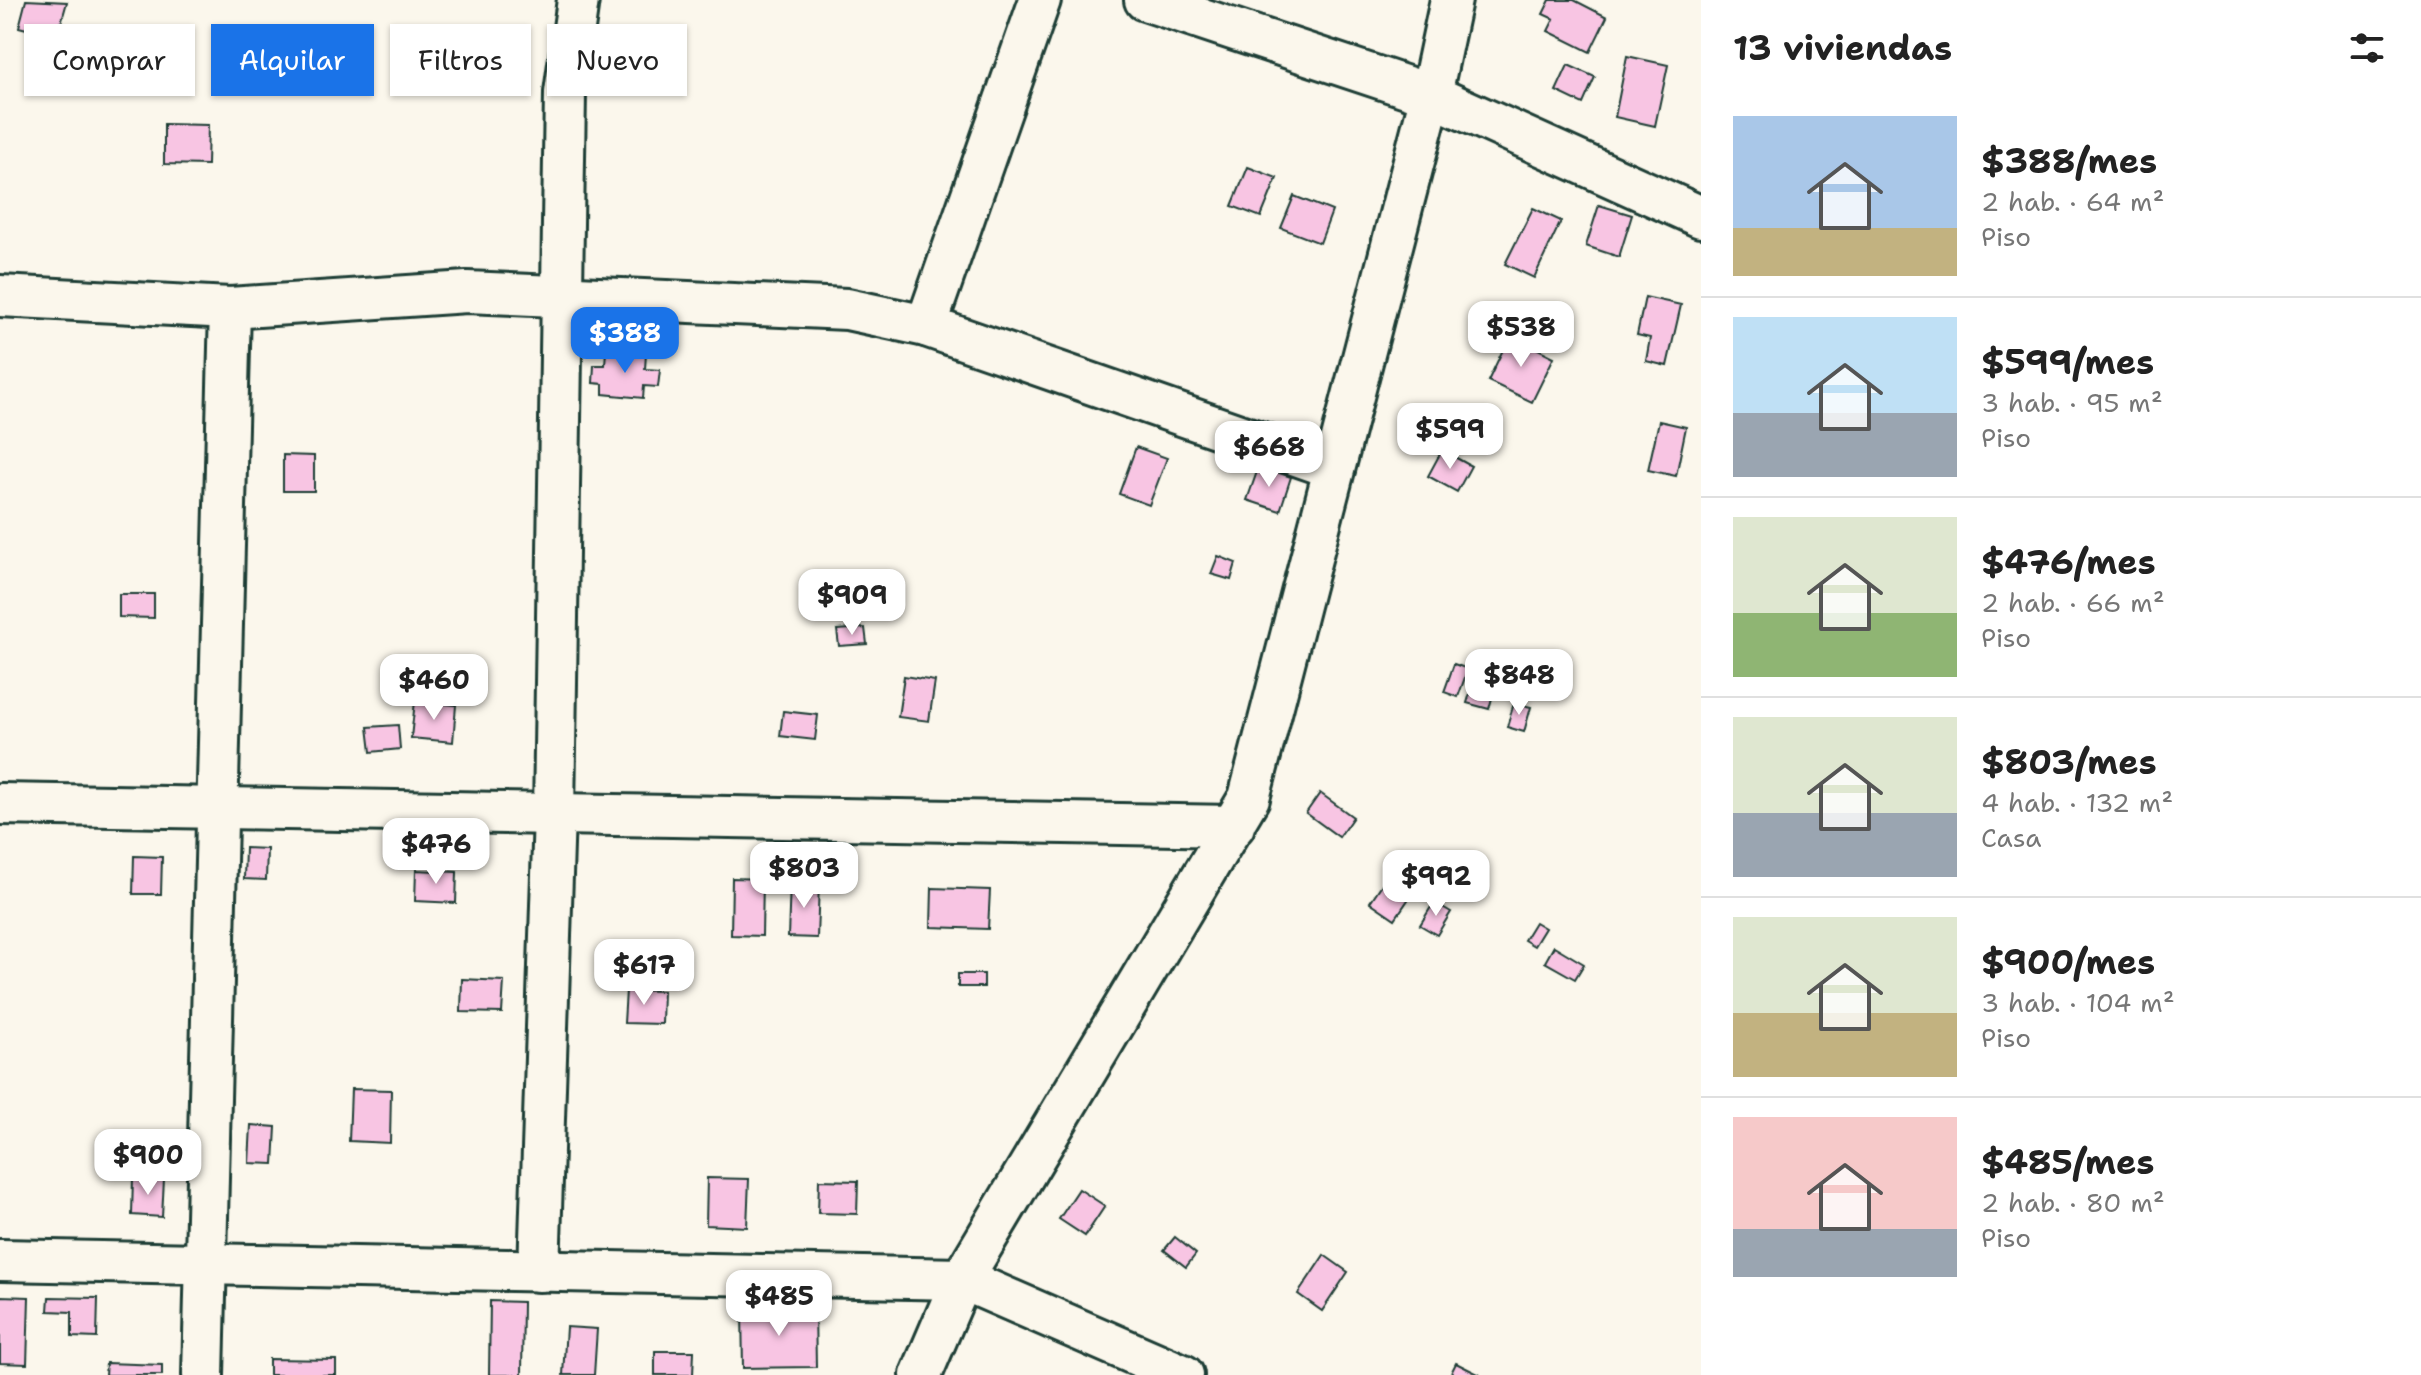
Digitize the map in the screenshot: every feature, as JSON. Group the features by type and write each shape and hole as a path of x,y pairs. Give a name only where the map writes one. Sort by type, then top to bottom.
{"street":[{"path":"539,1271 554,814 565,93 578,0"},
{"path":"926,326 1040,0"},
{"path":"1145,0 1431,95 1701,217"},
{"path":"921,1375 962,1279 1249,798 1431,95 1451,0"},
{"path":"0,296 230,308 467,292 847,309 926,326 1334,468"},
{"path":"203,1375 230,308"},
{"path":"0,804 1234,826"},
{"path":"0,1260 962,1279 1183,1375"}],"building":[{"path":"26,0 67,2 61,24 24,24 24,28 19,27"},
{"path":"1550,0 1574,0 1607,17 1590,52 1548,31 1554,19 1543,14"},
{"path":"1627,56 1668,65 1655,126 1615,117"},
{"path":"1568,65 1595,77 1583,104 1556,91"},
{"path":"164,124 208,125 207,165 164,164"},
{"path":"1248,167 1277,178 1261,217 1232,206"},
{"path":"1294,196 1332,211 1320,243 1281,228"},
{"path":"1599,205 1632,215 1619,257 1586,246"},
{"path":"1533,208 1561,221 1534,278 1505,264"},
{"path":"1645,297 1681,305 1667,366 1646,361 1650,338 1637,335"},
{"path":"1510,335 1554,357 1532,402 1488,381"},
{"path":"606,351 646,354 645,369 660,370 658,387 644,386 643,398 603,394 603,384 593,383 594,365 605,365"},
{"path":"1659,421 1686,427 1676,476 1648,470"},
{"path":"1136,447 1167,458 1149,505 1119,494"},
{"path":"1442,450 1471,466 1457,492 1428,476"},
{"path":"283,455 314,456 314,491 283,491"},
{"path":"1259,466 1291,477 1280,511 1247,500"},
{"path":"1218,556 1236,563 1231,580 1211,574"},
{"path":"119,594 154,594 154,618 119,617"},
{"path":"865,628 867,644 839,646 837,630"},
{"path":"1454,664 1468,669 1458,697 1444,692"},
{"path":"1476,674 1497,680 1489,709 1467,703"},
{"path":"904,676 935,681 929,721 898,717"},
{"path":"415,701 456,705 453,742 411,738"},
{"path":"1514,703 1531,707 1524,732 1507,727"},
{"path":"783,711 818,715 815,740 780,736"},
{"path":"398,725 400,749 371,752 368,727"},
{"path":"1320,793 1353,817 1339,837 1306,813"},
{"path":"245,848 267,849 266,880 244,879"},
{"path":"134,856 162,857 161,894 133,894"},
{"path":"1393,868 1418,885 1395,919 1370,902"},
{"path":"416,870 457,872 456,903 415,901"},
{"path":"732,878 763,879 762,936 731,935"},
{"path":"790,882 819,883 817,938 788,937"},
{"path":"932,888 990,890 988,929 931,927"},
{"path":"1434,902 1451,912 1437,935 1420,925"},
{"path":"1535,922 1545,928 1534,946 1524,940"},
{"path":"1554,946 1584,964 1575,979 1545,962"},
{"path":"958,974 984,974 984,987 958,987"},
{"path":"462,979 504,981 502,1013 461,1012"},
{"path":"626,990 663,991 662,1024 624,1023"},
{"path":"351,1089 391,1090 390,1143 349,1141"},
{"path":"251,1125 276,1127 274,1164 249,1163"},
{"path":"133,1177 164,1179 162,1217 132,1215"},
{"path":"707,1178 749,1179 747,1227 706,1225"},
{"path":"819,1180 858,1181 857,1214 818,1213"},
{"path":"1079,1189 1105,1206 1085,1236 1059,1219"},
{"path":"1175,1237 1196,1254 1186,1267 1164,1250"},
{"path":"1324,1255 1348,1272 1322,1311 1298,1294"},
{"path":"0,1296 29,1297 27,1364 0,1363"},
{"path":"49,1297 98,1298 97,1338 72,1337 72,1312 48,1311"},
{"path":"490,1301 523,1302 522,1375 489,1375"},
{"path":"815,1309 816,1367 743,1368 742,1310"},
{"path":"566,1327 597,1329 594,1375 563,1375"},
{"path":"655,1351 694,1351 693,1375 655,1375"},
{"path":"269,1359 336,1360 336,1375 269,1375"},
{"path":"106,1363 162,1365 162,1375 105,1375"},
{"path":"1456,1363 1480,1375 1450,1375"}]}
